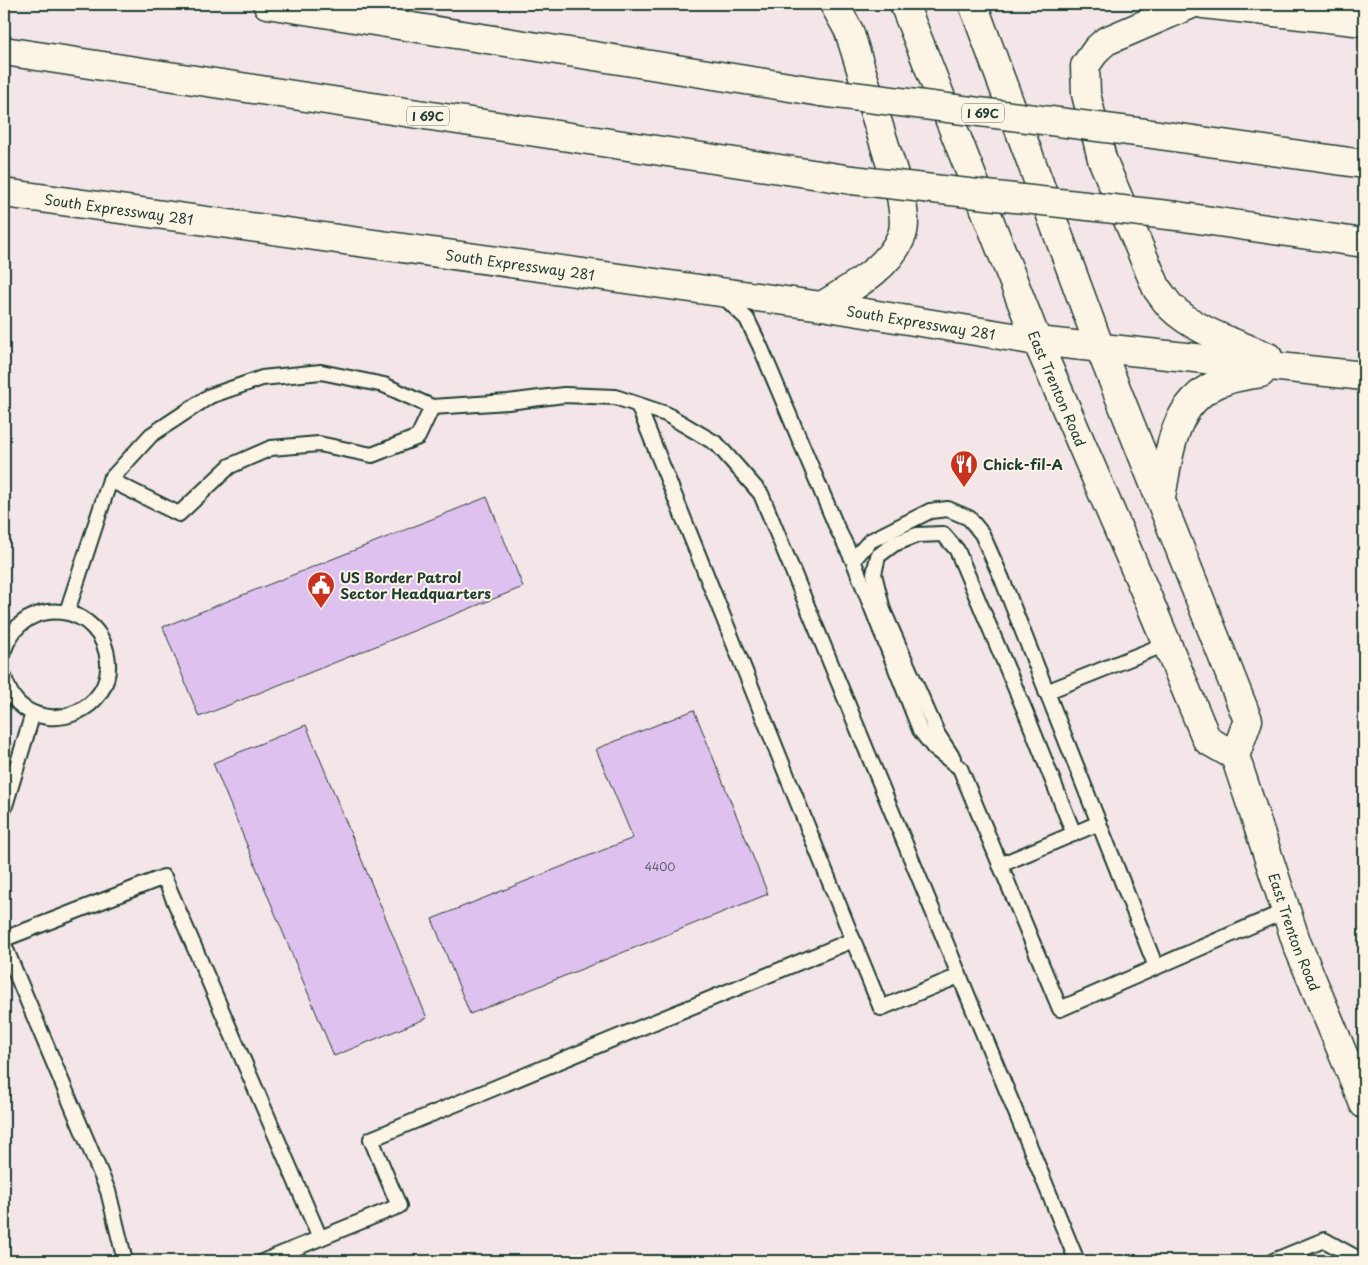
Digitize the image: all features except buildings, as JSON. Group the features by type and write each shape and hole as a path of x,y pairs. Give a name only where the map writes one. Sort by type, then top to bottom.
{"main road":[{"name":"I 69C","path":"267,4 821,92 1364,164"},
{"path":"822,306 867,277 884,262 902,234 904,218 901,197 849,31 834,4"},
{"name":"East Trenton Road","path":"904,4 1037,341 1207,740 1234,756 1297,944 1364,1104"},
{"path":"972,4 1100,348 1161,497 1248,720 1234,756"},
{"path":"1192,4 1114,36 1097,49 1085,66 1086,94 1102,159 1157,289 1172,307 1188,320 1206,330 1292,368"},
{"path":"1203,4 1364,22"},
{"name":"I 69C","path":"4,51 852,180 1177,216 1364,243"},
{"path":"4,57 69,62"},
{"name":"South Expressway 281","path":"4,193 822,306 1037,341 1364,376"},
{"path":"1161,497 1176,427 1198,395 1227,380 1292,368"}],"lane":[{"path":"719,292 748,319 837,528 853,560 920,730 934,748 960,768"},
{"path":"67,612 110,480 151,435 210,396 262,378 321,372 384,385 432,407 508,402 564,395 615,397 666,414 717,444 761,494 1077,1261"},
{"path":"638,405 882,1008 959,976"},
{"path":"110,480 178,514 230,466 271,448 319,444 372,455 418,437 432,407"},
{"path":"853,560 870,541 930,511 948,509 969,518 982,534 1002,579 1156,967"},
{"path":"1074,834 1025,711 957,550 943,534 917,535 894,544 878,556 874,574 883,610 938,735 960,768 1060,1009 1285,911"},
{"path":"4,650 9,629 33,615 49,610 67,612 83,619 97,631 105,646 108,664 105,682 97,697 84,709 68,716 50,718 33,713 18,703 8,689 4,677"},
{"path":"1046,692 1166,644"},
{"path":"4,809 33,713"},
{"path":"1000,865 1099,823"},
{"path":"4,939 164,877 320,1238"},
{"path":"264,1261 399,1206 371,1139 853,940"},
{"path":"4,945 108,1191 125,1261"},
{"path":"1273,1261 1324,1240 1362,1261"}],"place":[{"name":"Chick-fil-A","path":"964,488"},
{"name":"US Border Patrol Sector Headquarters","path":"321,609"}]}
